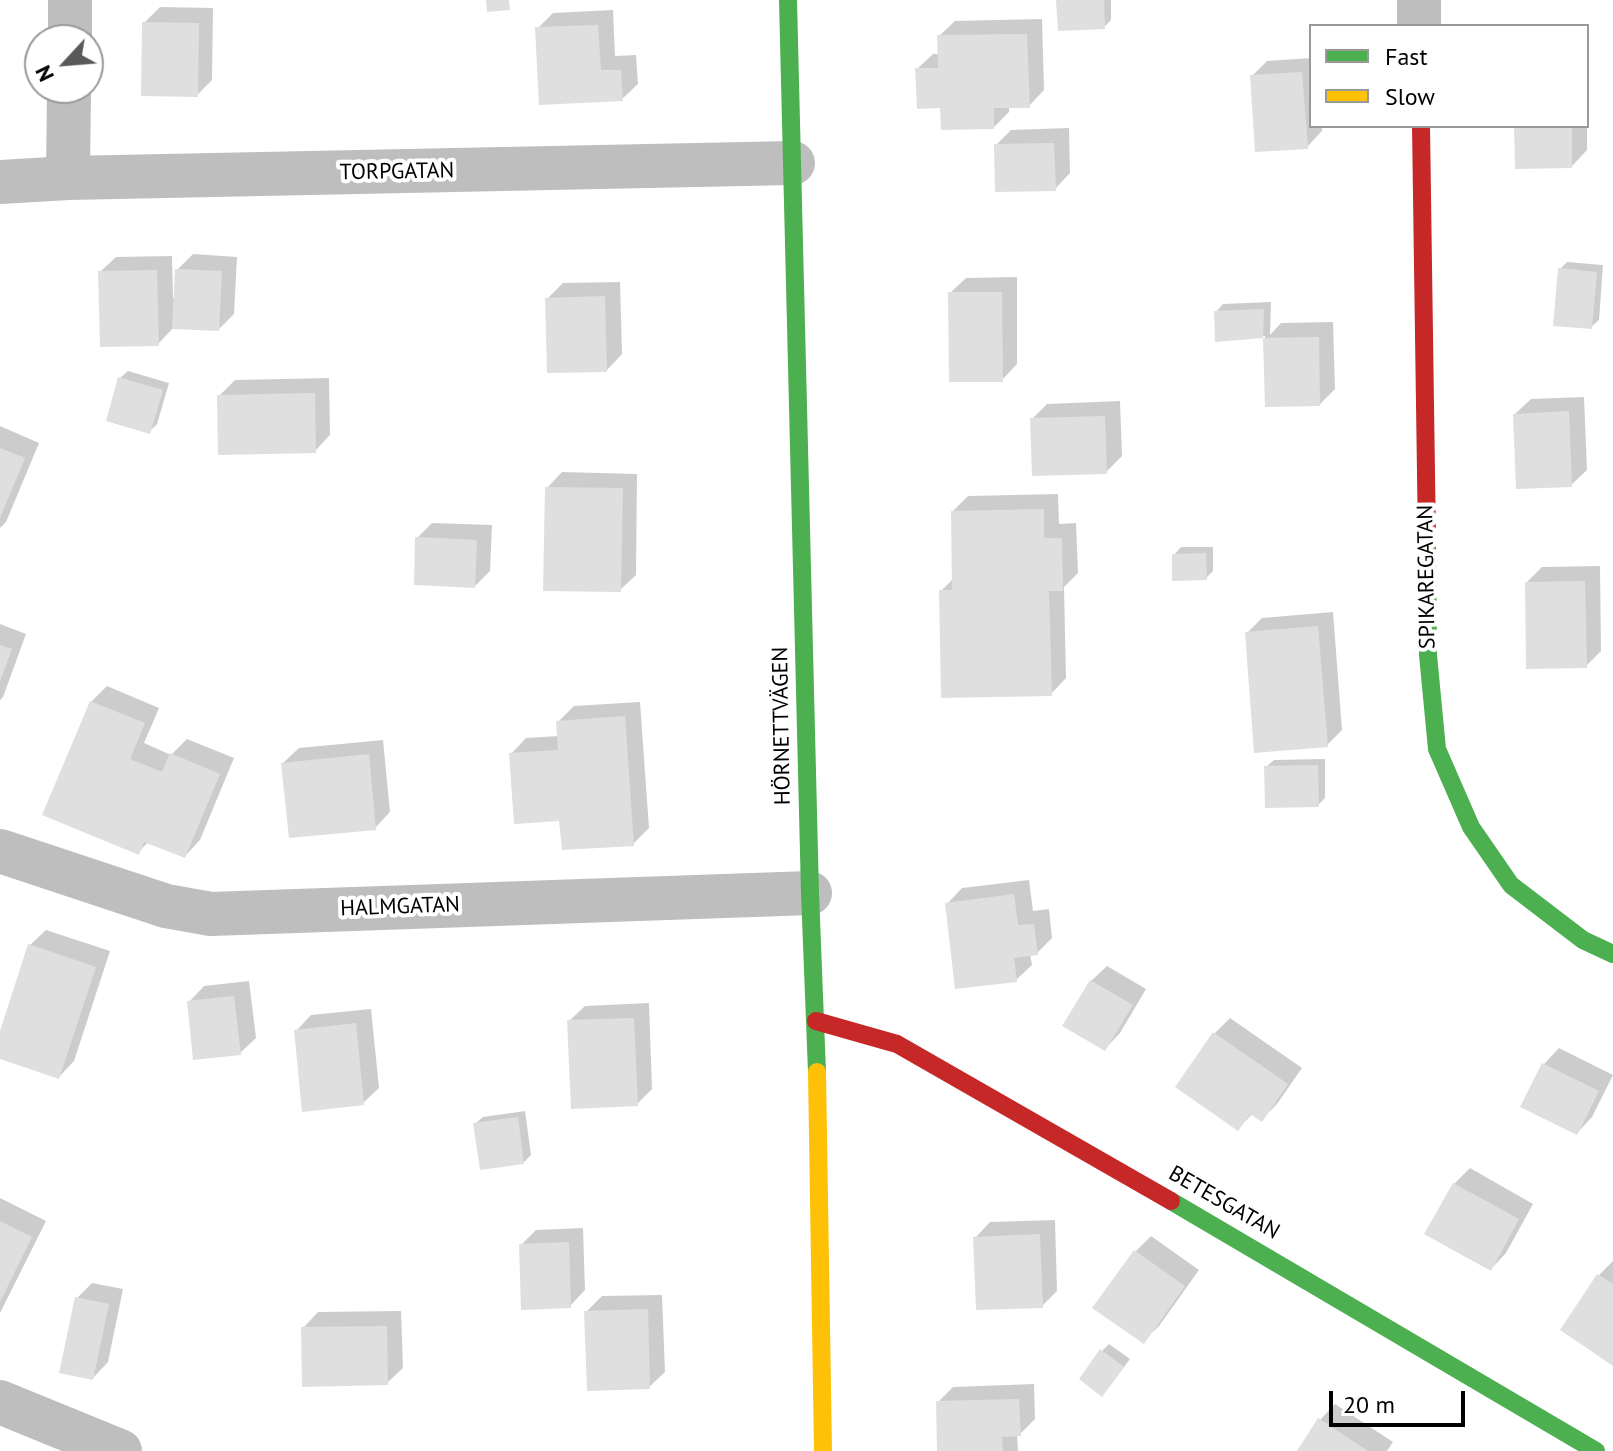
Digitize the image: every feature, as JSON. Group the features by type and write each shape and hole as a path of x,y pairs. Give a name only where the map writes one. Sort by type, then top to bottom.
{"street":[{"path":"70,0 70,24"},
{"name":"HÖRNETTVÄGEN","path":"788,0 810,893 816,1021 823,1451"},
{"path":"1419,0 1419,24"},
{"path":"68,178 69,104"},
{"name":"SPIKAREGATAN","path":"1421,128 1428,655 1437,749 1471,827 1511,885 1583,940 1613,954"},
{"name":"TORPGATAN","path":"0,182 793,163"},
{"name":"HALMGATAN","path":"0,851 166,906 211,914 810,893"},
{"name":"BETESGATAN","path":"816,1021 897,1044 1270,1258 1596,1451"},
{"path":"0,1402 120,1451"}],"building":[{"path":"486,0 509,0 510,10 487,12"},
{"path":"1056,0 1104,0 1105,29 1058,31"},
{"path":"142,22 199,23 198,97 141,96"},
{"path":"598,25 601,70 621,70 623,101 539,105 535,27"},
{"path":"1027,34 1030,108 994,108 994,129 941,130 940,108 917,109 915,68 938,68 937,35"},
{"path":"1302,72 1308,149 1255,152 1250,75"},
{"path":"1514,128 1572,128 1572,168 1515,169"},
{"path":"1054,143 1056,191 995,192 994,144"},
{"path":"1558,268 1597,272 1592,329 1553,326"},
{"path":"175,269 222,271 219,331 172,329"},
{"path":"157,270 159,346 100,347 98,271"},
{"path":"948,292 1002,292 1003,382 949,382"},
{"path":"605,296 607,372 547,373 545,298"},
{"path":"1264,309 1263,338 1215,342 1214,311"},
{"path":"1319,337 1320,406 1265,407 1263,338"},
{"path":"118,377 163,390 150,434 106,421"},
{"path":"315,393 316,453 218,455 217,395"},
{"path":"1569,411 1572,487 1516,489 1513,414"},
{"path":"1105,416 1107,474 1032,476 1030,418"},
{"path":"0,448 25,458 0,518"},
{"path":"545,487 623,488 621,592 543,591"},
{"path":"1044,509 1044,538 1062,538 1063,591 1049,591 1052,696 941,698 939,590 952,590 951,511"},
{"path":"415,537 477,540 475,588 414,585"},
{"path":"1206,553 1207,580 1172,581 1172,554"},
{"path":"1585,581 1587,668 1526,669 1525,582"},
{"path":"1318,626 1328,747 1254,753 1245,632"},
{"path":"0,645 12,649 0,681"},
{"path":"90,701 145,723 130,759 162,772 170,753 220,774 185,858 144,842 139,855 42,815"},
{"path":"625,716 634,846 562,850 559,821 514,824 509,753 558,750 556,721"},
{"path":"369,754 376,830 289,838 281,763"},
{"path":"1318,765 1319,807 1265,808 1264,766"},
{"path":"1014,894 1018,925 1034,924 1038,955 1014,958 1017,982 955,989 945,903"},
{"path":"28,944 96,967 59,1079 0,1059 0,1031"},
{"path":"1090,980 1133,1005 1105,1051 1062,1026"},
{"path":"234,996 241,1055 193,1060 187,1001"},
{"path":"634,1018 638,1106 571,1109 567,1020"},
{"path":"356,1023 364,1105 302,1112 294,1030"},
{"path":"1213,1032 1288,1084 1262,1122 1250,1114 1238,1131 1175,1087"},
{"path":"1542,1063 1599,1091 1577,1135 1520,1107"},
{"path":"518,1117 524,1164 480,1170 473,1123"},
{"path":"1453,1183 1519,1219 1491,1271 1424,1234"},
{"path":"0,1221 32,1237 0,1302"},
{"path":"1040,1234 1043,1308 976,1310 973,1237"},
{"path":"569,1242 571,1308 521,1310 519,1244"},
{"path":"1134,1250 1185,1286 1144,1344 1092,1308"},
{"path":"1597,1274 1613,1284 1613,1366 1560,1330"},
{"path":"75,1297 109,1304 93,1380 59,1373"},
{"path":"648,1309 650,1389 587,1391 584,1311"},
{"path":"387,1326 388,1385 302,1387 301,1327"},
{"path":"1100,1349 1124,1367 1102,1397 1079,1379"},
{"path":"1019,1399 1021,1436 1002,1437 1003,1451 937,1451 936,1401"},
{"path":"1318,1418 1368,1451 1297,1451"}],"traffic: fast":[{"path":"788,0 817,1072"},
{"path":"1427,543 1428,655 1437,749 1471,827 1511,885 1583,940 1613,954"},
{"path":"1171,1201 1596,1451"}],"traffic: slow":[{"path":"817,1072 823,1451"}],"traffic: jam":[{"path":"1421,128 1427,543"},
{"path":"816,1021 897,1044 1171,1201"}]}
